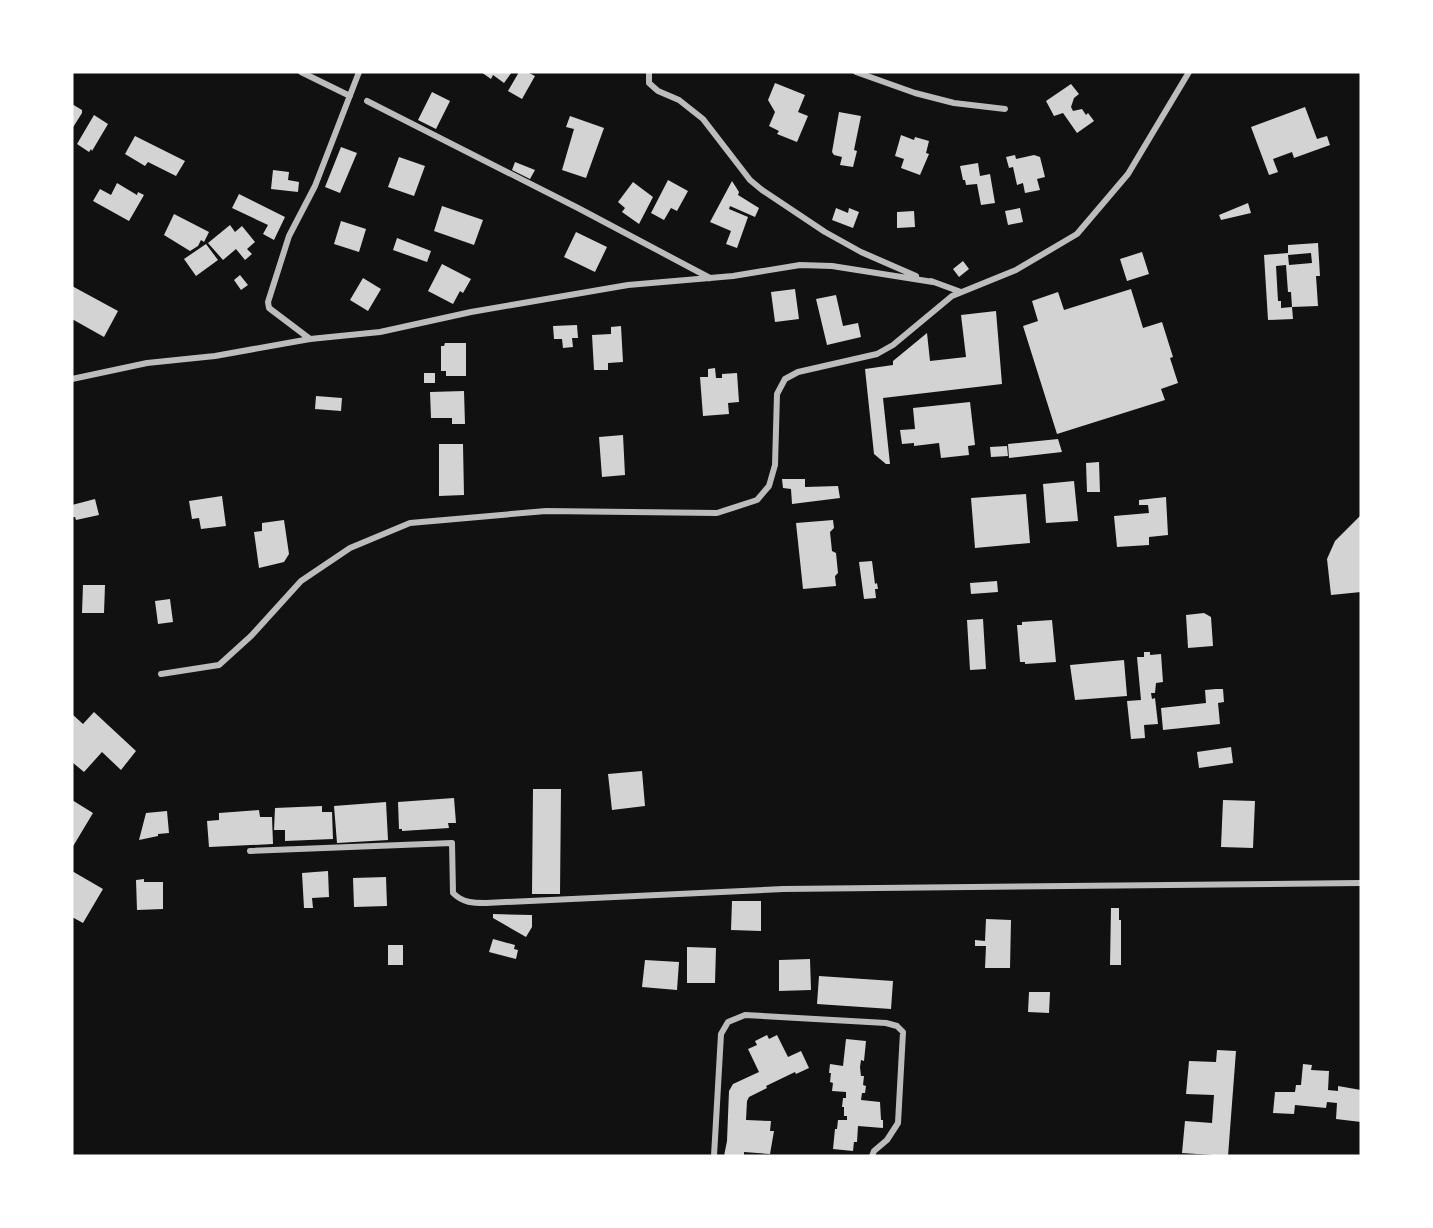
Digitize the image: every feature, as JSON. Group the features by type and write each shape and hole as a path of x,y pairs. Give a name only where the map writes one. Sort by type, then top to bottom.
{"street":[{"path":"301,72 350,96"},
{"path":"310,339 269,308 268,302 289,236 315,186 359,72"},
{"path":"649,72 649,83 658,91 679,100 703,119 750,180 762,190 825,232 861,252 961,292"},
{"path":"856,72 915,93 954,103 1005,109"},
{"path":"161,674 219,665 251,636 301,582 351,548 410,523 546,511 717,513 757,500 770,486 775,465 777,394 785,380 798,372 877,354 893,345 952,296 1016,270 1077,234 1128,174 1189,72"},
{"path":"367,101 710,278"},
{"path":"72,379 147,363 215,356 310,339 380,332 471,312 628,285 710,278 800,265 832,266 933,282"},
{"path":"250,851 452,843 453,892 469,903 783,889 1361,883"},
{"path":"714,1156 721,1034 728,1022 745,1014 886,1023 897,1026 903,1032 898,1123 887,1140 874,1151 872,1156"}],"building":[{"path":"481,72 512,72 504,83 493,75 491,79"},
{"path":"519,72 527,72 535,76 522,99 508,91"},
{"path":"775,83 805,95 798,112 808,116 797,142 777,134 779,131 769,126 775,112 768,100"},
{"path":"1071,84 1079,94 1074,98 1071,107 1073,111 1082,109 1094,121 1077,133 1063,113 1054,116 1046,101"},
{"path":"432,92 450,101 436,129 418,120"},
{"path":"72,104 82,110 82,113 72,129"},
{"path":"1305,107 1317,139 1327,136 1330,145 1294,158 1292,152 1273,159 1278,172 1269,175 1251,127"},
{"path":"839,112 861,116 853,167 840,165 842,157 832,152"},
{"path":"94,115 108,124 92,151 91,149 89,152 77,144"},
{"path":"570,116 604,128 586,178 562,170 574,129 566,127"},
{"path":"901,135 914,140 915,137 929,141 926,153 929,154 920,175 901,168 904,159 895,156"},
{"path":"135,136 185,161 176,176 148,162 145,166 125,154"},
{"path":"341,147 357,153 340,193 325,187"},
{"path":"1015,155 1016,159 1034,155 1040,157 1045,177 1037,179 1040,190 1025,193 1023,183 1017,185 1013,167 1009,168 1006,157"},
{"path":"399,157 425,166 414,196 388,187"},
{"path":"515,162 535,170 530,179 512,170"},
{"path":"978,163 980,176 990,174 995,203 981,205 977,184 966,185 963,180 960,166"},
{"path":"273,170 289,172 288,180 299,182 298,192 271,189"},
{"path":"668,180 688,191 677,211 671,208 664,220 651,213"},
{"path":"732,181 739,192 738,195 759,208 755,217 730,206 729,209 748,217 737,248 726,244 731,231 710,222"},
{"path":"633,182 653,197 639,224 622,212 625,208 618,202"},
{"path":"117,183 137,195 138,192 144,195 129,221 93,201 100,189 111,195"},
{"path":"239,194 285,217 274,240 263,234 268,225 232,208"},
{"path":"1248,203 1251,213 1221,220 1219,215"},
{"path":"442,206 483,220 474,245 434,231"},
{"path":"836,208 848,213 849,208 859,212 853,228 832,220"},
{"path":"1020,208 1023,222 1008,225 1005,211"},
{"path":"914,211 915,227 897,228 897,212"},
{"path":"174,214 209,232 204,242 201,240 198,246 190,251 164,235"},
{"path":"341,221 366,229 359,252 334,244"},
{"path":"230,225 235,232 242,226 255,242 247,249 252,254 245,260 236,249 223,260 208,243"},
{"path":"576,232 607,247 595,272 564,257"},
{"path":"397,238 431,251 427,262 393,250"},
{"path":"1318,243 1320,276 1316,276 1318,306 1292,307 1293,319 1268,320 1264,255 1288,253 1288,245","holes":["1311,253 1312,263 1289,265 1288,255","1286,265 1288,292 1291,292 1292,307 1281,308 1281,301 1278,301 1276,266"]},
{"path":"206,244 218,260 196,276 184,259"},
{"path":"1142,252 1149,274 1127,281 1120,259"},
{"path":"963,261 969,269 959,277 953,269"},
{"path":"442,264 471,279 463,293 460,291 453,304 428,291"},
{"path":"240,275 248,285 241,290 234,280"},
{"path":"363,278 381,289 368,311 350,300"},
{"path":"72,286 118,311 104,337 72,319"},
{"path":"795,289 799,319 775,322 771,292"},
{"path":"1131,289 1143,328 1162,322 1178,383 1161,389 1165,400 1057,434 1023,326 1038,321 1032,301 1058,292 1064,310"},
{"path":"836,295 843,326 858,323 861,337 827,345 816,299"},
{"path":"996,311 1002,384 883,398 890,464 886,464 874,454 865,369 893,365 893,361 927,333 930,361 966,357 961,315"},
{"path":"577,325 578,338 572,338 573,347 563,348 562,339 554,339 553,326"},
{"path":"621,326 623,362 608,363 608,370 594,370 592,335 611,334 611,327"},
{"path":"445,343 466,343 466,376 446,376 446,371 441,371 441,346"},
{"path":"715,368 716,378 722,378 722,374 737,373 739,402 728,403 729,414 703,416 700,377 708,377 708,369"},
{"path":"424,373 435,373 435,383 424,383"},
{"path":"464,391 465,424 452,424 452,418 431,418 430,392"},
{"path":"316,396 342,398 341,411 315,409"},
{"path":"970,402 975,445 968,446 969,455 941,458 939,443 914,446 914,443 902,444 900,430 915,429 913,408"},
{"path":"623,435 625,475 602,477 599,437"},
{"path":"1058,439 1062,452 1009,458 1008,444"},
{"path":"439,444 463,444 464,495 439,496"},
{"path":"1007,446 1008,456 991,457 990,447"},
{"path":"1099,462 1100,492 1087,492 1086,463"},
{"path":"782,479 805,479 805,487 838,486 840,498 792,504 791,489 783,488"},
{"path":"1074,481 1078,521 1046,523 1043,484"},
{"path":"1026,494 1030,543 975,548 971,498"},
{"path":"222,496 226,526 201,529 199,518 192,519 189,501"},
{"path":"1166,497 1168,535 1149,537 1149,545 1117,547 1114,516 1149,513 1148,505 1139,505 1139,500"},
{"path":"95,499 99,515 76,520 72,517 72,505"},
{"path":"1361,515 1361,592 1331,595 1327,559 1335,541"},
{"path":"284,520 289,554 284,562 259,568 254,532 262,531 262,523"},
{"path":"833,520 834,528 830,532 832,551 836,553 838,573 835,576 836,586 803,589 796,523"},
{"path":"872,561 875,584 877,583 878,589 875,589 876,598 864,599 859,562"},
{"path":"997,581 998,592 971,594 970,583"},
{"path":"83,585 105,585 104,613 82,613"},
{"path":"170,599 173,622 158,624 155,601"},
{"path":"1204,613 1211,617 1213,646 1188,648 1186,615"},
{"path":"983,619 986,669 970,670 967,620"},
{"path":"1052,620 1056,662 1025,664 1025,662 1020,662 1017,625 1022,625 1022,622"},
{"path":"1144,652 1150,652 1150,655 1161,654 1163,682 1156,683 1155,693 1151,693 1152,699 1155,698 1158,724 1144,725 1145,738 1131,739 1127,701 1141,700 1137,657 1144,657"},
{"path":"1124,660 1127,696 1075,700 1070,665"},
{"path":"1223,689 1224,702 1218,703 1220,724 1163,730 1161,708 1206,703 1205,690"},
{"path":"94,712 136,751 121,770 102,752 84,772 72,762 72,714 83,724"},
{"path":"1231,747 1233,763 1199,768 1197,752"},
{"path":"642,771 645,806 612,810 608,774"},
{"path":"533,789 561,789 560,894 532,894"},
{"path":"454,798 456,823 448,823 449,828 402,831 399,829 398,802"},
{"path":"72,800 93,813 72,848"},
{"path":"1223,800 1255,801 1253,848 1221,847"},
{"path":"386,802 388,840 337,843 334,806"},
{"path":"322,806 322,812 332,812 333,839 285,841 285,830 274,830 275,808"},
{"path":"259,810 260,817 272,817 273,844 209,847 207,821 219,820 219,813"},
{"path":"167,811 169,833 139,840 146,813"},
{"path":"72,871 103,889 83,923 72,917"},
{"path":"328,871 329,897 312,898 313,908 304,908 302,873"},
{"path":"386,877 387,906 354,907 353,878"},
{"path":"144,879 144,882 163,882 163,909 137,910 136,880"},
{"path":"732,901 761,901 761,931 731,930"},
{"path":"1111,908 1119,908 1121,965 1110,965"},
{"path":"493,914 532,915 532,927 526,937 493,918"},
{"path":"986,919 1011,920 1010,968 985,968 986,946 975,946 975,940 985,941"},
{"path":"493,939 515,945 514,949 518,950 516,959 489,952"},
{"path":"388,945 403,945 403,965 388,965"},
{"path":"687,947 716,948 715,983 687,983"},
{"path":"810,959 811,990 779,991 779,960"},
{"path":"645,960 679,962 677,990 642,987"},
{"path":"819,976 893,981 891,1009 817,1004"},
{"path":"1029,992 1050,992 1049,1013 1028,1012"},
{"path":"767,1035 769,1039 777,1035 788,1057 801,1051 809,1068 766,1086 767,1088 749,1097 747,1101 746,1120 771,1121 770,1131 774,1131 770,1154 744,1152 744,1156 724,1156 727,1141 729,1091 733,1084 759,1072 748,1049 757,1045 755,1041"},
{"path":"846,1039 866,1041 864,1061 861,1060 860,1067 861,1076 864,1076 863,1085 866,1086 861,1100 880,1102 881,1120 883,1120 883,1128 858,1126 857,1142 854,1142 853,1151 833,1149 838,1120 847,1120 847,1116 844,1116 844,1107 842,1107 846,1092 832,1091 830,1064 843,1066"},
{"path":"1217,1050 1236,1051 1228,1156 1182,1153 1185,1121 1212,1123 1214,1095 1186,1094 1189,1061 1216,1062"},
{"path":"1303,1064 1312,1065 1311,1070 1329,1071 1328,1090 1338,1091 1338,1086 1361,1090 1361,1122 1336,1119 1337,1103 1327,1102 1326,1108 1295,1105 1294,1114 1273,1113 1275,1092 1295,1092 1296,1085 1301,1085"}]}
